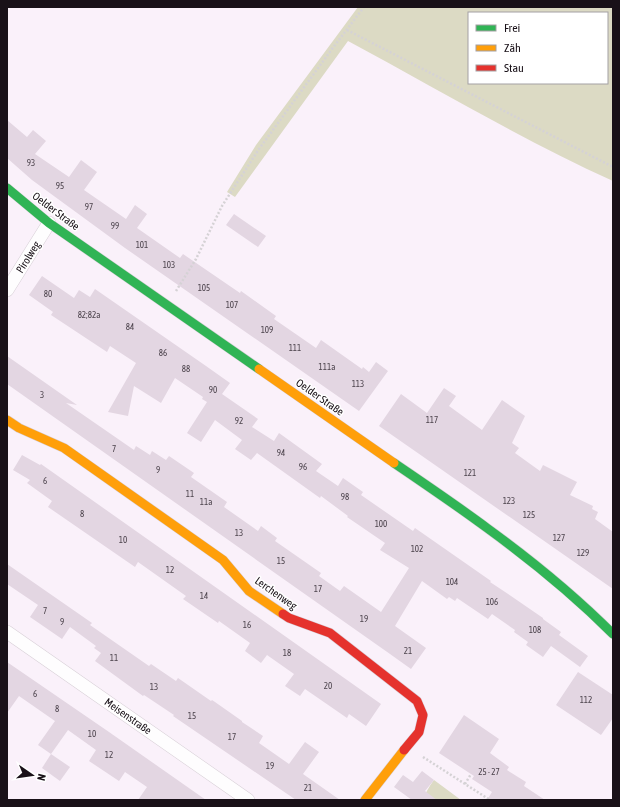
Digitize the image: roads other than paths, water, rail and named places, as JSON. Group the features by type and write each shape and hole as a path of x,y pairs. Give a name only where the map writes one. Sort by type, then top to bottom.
{"street":[{"name":"Oelder Straße","path":"7,188 49,223 486,527 540,568 593,614 613,634"},
{"name":"Pirolweg","path":"7,290 49,223"},
{"name":"Lerchenweg","path":"7,420 19,428 64,448 223,560 249,591 289,618 330,633 417,702 423,715 419,732 365,800"},
{"name":"Meisenstraße","path":"7,632 248,800"}]}
